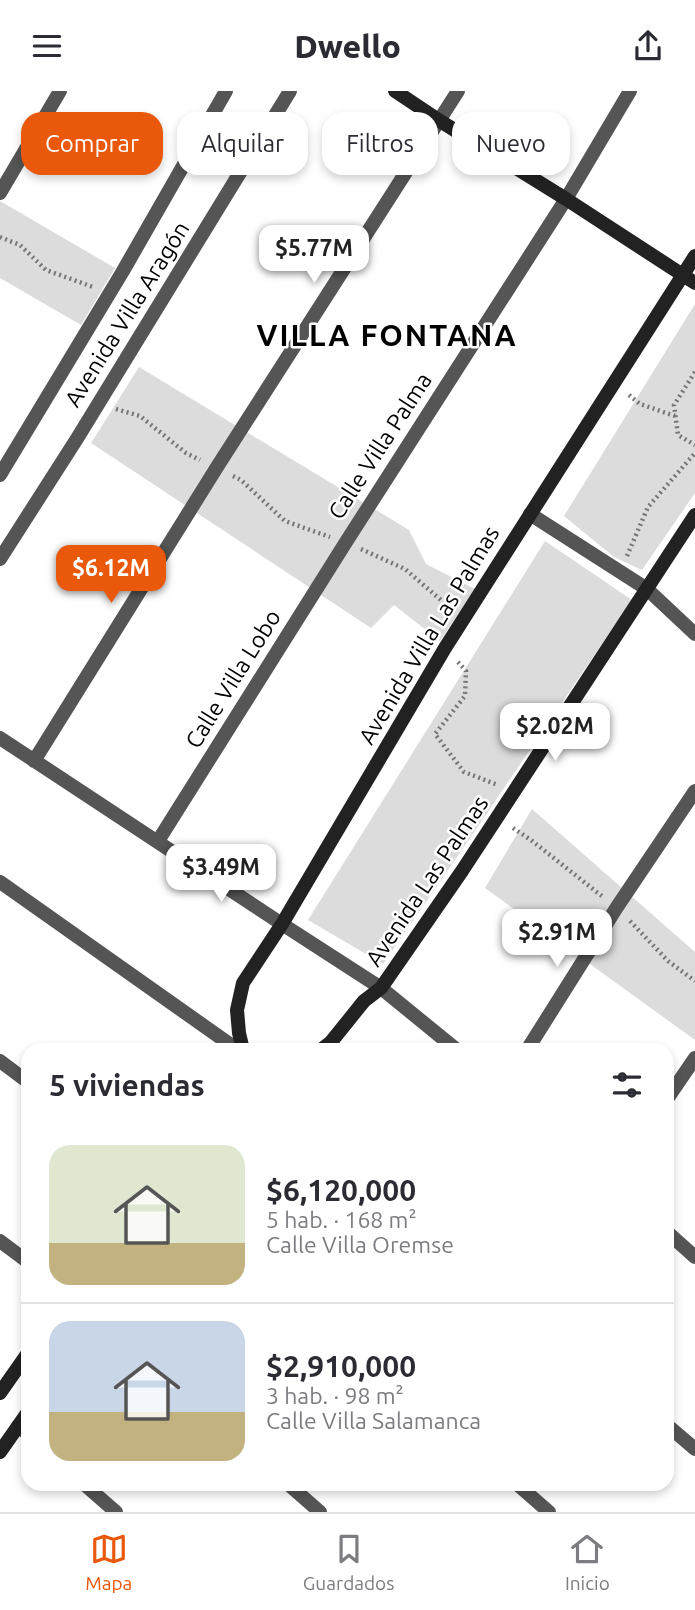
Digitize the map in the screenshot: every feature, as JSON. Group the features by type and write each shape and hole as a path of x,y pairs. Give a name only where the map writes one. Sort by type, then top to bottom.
{"street":[{"path":"0,193 60,91"},
{"name":"Avenida Villa Aragón","path":"0,475 108,296 226,91"},
{"name":"Avenida Villa Aragón","path":"0,559 290,91"},
{"path":"395,91 689,278"},
{"path":"34,761 217,467 458,91"},
{"name":"Calle Villa Palma","path":"346,542 566,199 630,91"},
{"name":"Avenida Villa Las Palmas","path":"240,1043 237,1010 243,983 282,924 445,648 614,383 689,278 695,256"},
{"path":"530,514 647,589 695,634"},
{"name":"Avenida Las Palmas","path":"330,1043 364,1002 382,988 515,791 695,515"},
{"name":"Calle Villa Lobo","path":"158,841 346,542"},
{"path":"0,738 382,988 449,1043"},
{"path":"531,1043 695,790"},
{"path":"0,882 231,1043"},
{"path":"674,1089 695,1058"},
{"path":"0,1061 21,1077"},
{"path":"674,1238 695,1257"},
{"path":"0,1241 21,1257"},
{"path":"0,1393 21,1363"},
{"path":"674,1431 695,1449"},
{"path":"0,1451 21,1432"},
{"path":"92,1491 116,1512"},
{"path":"296,1491 320,1512"},
{"path":"525,1491 550,1512"}],"path":[{"path":"0,237 20,245 46,270 86,283 108,296"},
{"path":"695,372 674,405 678,435 695,445"},
{"path":"614,383 639,404 675,416"},
{"path":"98,404 140,416 186,453 240,480 285,521 346,542 405,569 445,604 465,617"},
{"path":"623,574 624,563 648,507 695,453"},
{"path":"445,648 466,671 465,696 435,734 464,772 515,791"}],"shaded area":[{"path":"0,201 115,268 81,325 0,278"},
{"path":"695,304 695,493 642,570 614,557 564,516"},
{"path":"139,367 409,530 426,564 475,589 440,641 394,605 371,628 91,443"},
{"path":"545,541 632,600 383,964 308,920"},
{"path":"532,809 695,952 695,1040 485,888"}],"district":[{"name":"VILLA FONTANA","path":"387,336"}]}
